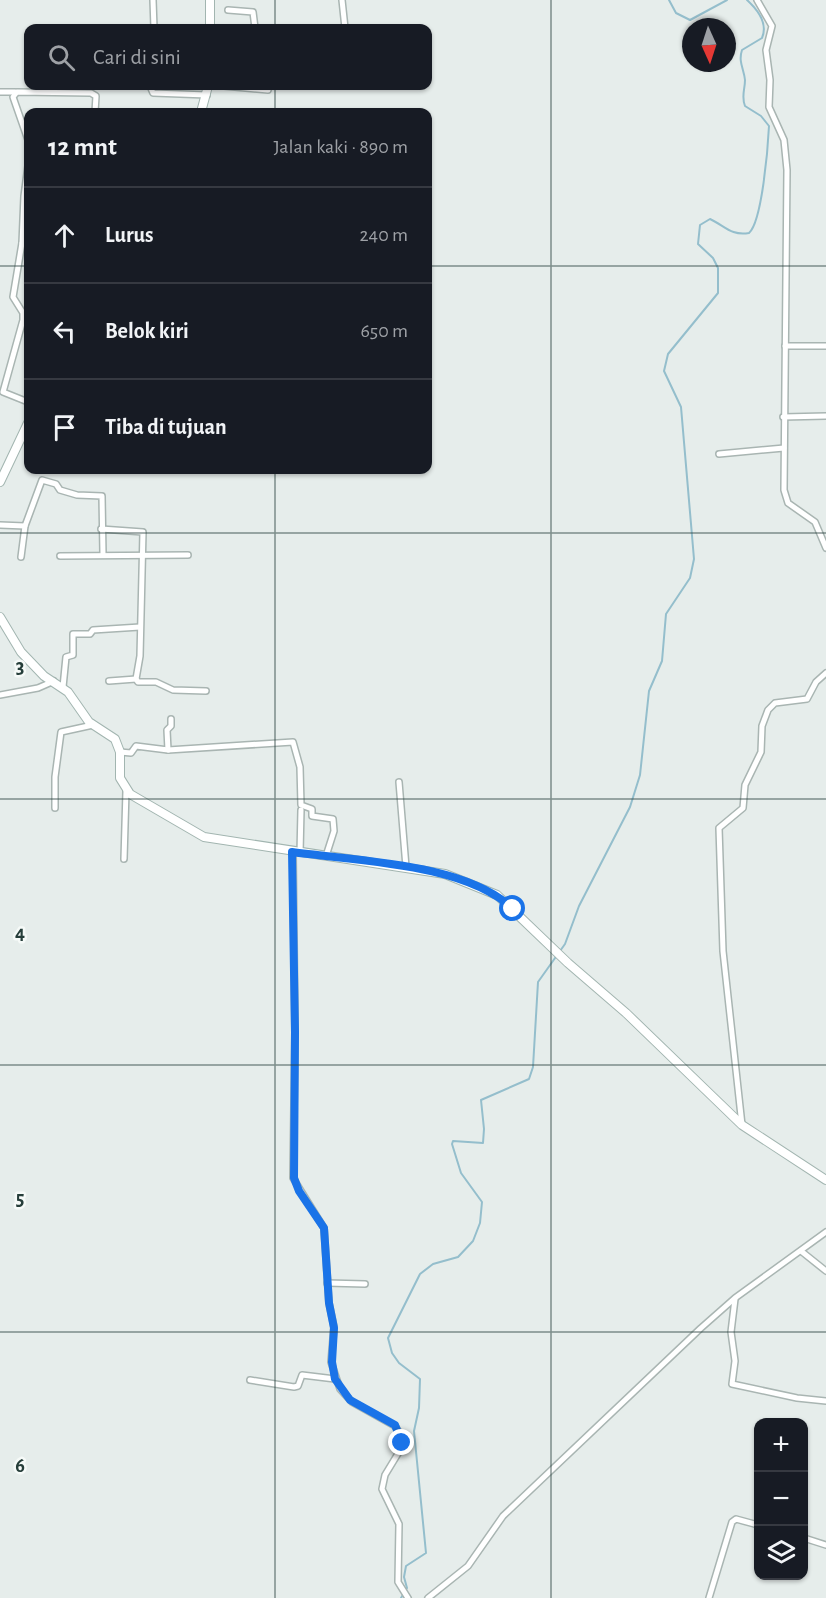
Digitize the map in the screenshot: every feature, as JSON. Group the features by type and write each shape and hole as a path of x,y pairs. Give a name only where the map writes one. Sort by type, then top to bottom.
{"street":[{"path":"153,0 154,24"},
{"path":"210,0 210,24"},
{"path":"342,0 345,24"},
{"path":"757,0 772,26 766,50 770,80 770,107 781,130 786,148 788,194 783,417 785,498 788,503 815,522 826,548"},
{"path":"228,10 253,12 254,24"},
{"path":"152,90 153,93 207,95"},
{"path":"202,108 208,90"},
{"path":"0,92 91,93 96,96 94,108"},
{"path":"17,92 13,97 24,129"},
{"path":"24,248 12,297 23,313 23,320 3,392 24,400"},
{"path":"785,346 826,346"},
{"path":"783,417 826,416"},
{"path":"0,482 24,431"},
{"path":"719,454 784,448"},
{"path":"21,557 25,526 41,482 44,480 56,484 60,490 76,495 103,496 103,554"},
{"path":"0,525 25,526"},
{"path":"102,529 142,531 140,627 136,679"},
{"path":"60,556 188,555"},
{"path":"0,618 21,652 44,676 63,687 93,725 115,739 120,752 120,778 126,791 124,859"},
{"path":"63,687 66,657 73,654 73,634 90,634 93,630 140,627"},
{"path":"742,1125 723,951 719,828 743,808 745,785 761,752 762,726 768,710 775,703 807,699 816,682 826,673"},
{"path":"109,681 136,679 138,682 156,682 173,690 206,691"},
{"path":"0,695 38,688 54,681"},
{"path":"168,750 167,730 171,726 171,719"},
{"path":"55,808 55,777 61,732 93,725"},
{"path":"120,752 131,753 136,746 168,750 294,742 300,767 301,805 312,809 312,816 333,819 334,831 327,856"},
{"path":"399,782 406,867"},
{"path":"126,791 195,833 296,852 406,867 459,878 497,894 568,963 626,1013 742,1125 826,1180"},
{"path":"301,810 296,852 294,1178 299,1191 324,1228 327,1283 334,1328 332,1362 335,1379 350,1400 390,1422 402,1437 402,1447 386,1475 382,1489 399,1524 398,1582 408,1598"},
{"path":"428,1598 468,1566 503,1516 678,1349 735,1298 826,1232"},
{"path":"801,1251 826,1271"},
{"path":"327,1283 365,1284"},
{"path":"735,1298 731,1332 735,1361 732,1383 797,1398 826,1401"},
{"path":"250,1380 294,1387 298,1386 302,1375 335,1379"},
{"path":"709,1598 732,1522 736,1519 754,1524"},
{"path":"808,1539 826,1545"}],"waterway":[{"path":"669,0 676,13 690,20 727,0"},
{"path":"401,1598 407,1588 404,1577 406,1566 426,1553 414,1431 419,1408 420,1379 399,1363 392,1353 388,1338 420,1274 433,1264 458,1257 473,1241 480,1223 482,1202 461,1173 453,1141 483,1143 481,1100 529,1079 533,1067 538,982 565,944 579,906 630,807 640,775 649,691 662,661 666,614 690,578 694,559 681,407 664,371 668,354 718,293 718,268 713,258 698,244 700,225 710,219 733,232 749,233 754,226 761,200 769,126 761,116 745,106 743,96 745,80 741,58 742,50 762,38 764,28 755,8 747,0"}],"route":[{"path":"402,1443 401,1434 395,1425 350,1400 335,1379 332,1362 334,1328 329,1303 324,1228 299,1191 294,1178 295,1032 292,852 445,874 497,894 513,909"}]}
